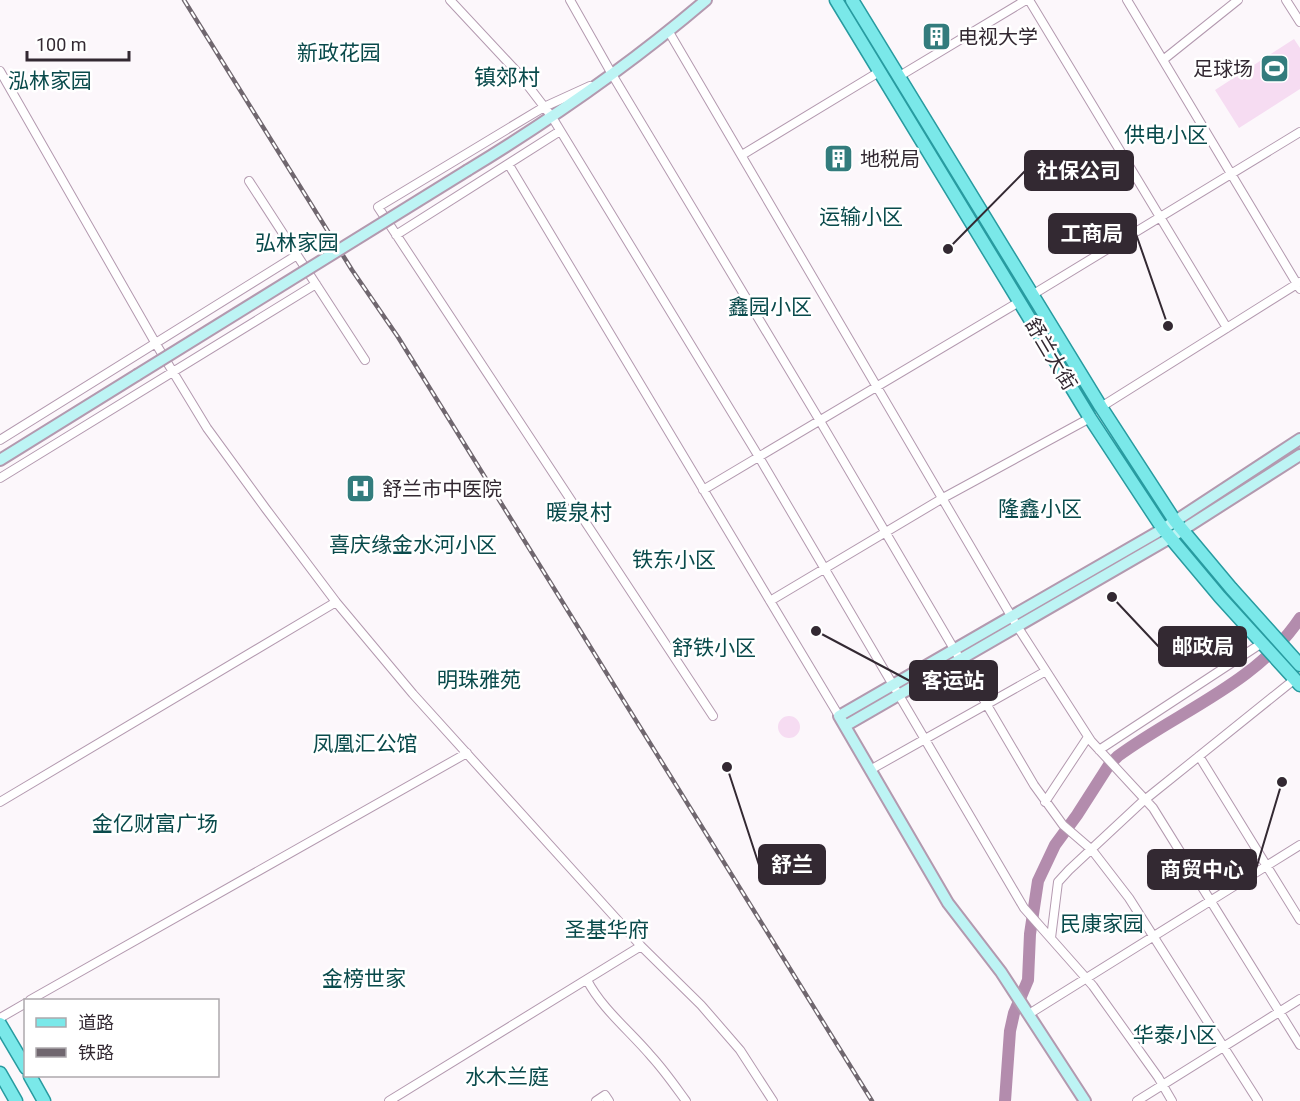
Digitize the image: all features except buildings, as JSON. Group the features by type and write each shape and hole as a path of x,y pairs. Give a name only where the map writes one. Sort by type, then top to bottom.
{"main road":[{"name":"舒兰大街","path":"836,0 1090,417 1167,534 1262,643 1296,672"},
{"name":"舒兰大街","path":"852,0 1101,407 1179,526 1271,633 1296,672"},
{"path":"0,1024 24,1065"},
{"path":"1,1077 16,1101"},
{"path":"31,1077 44,1101"}],"street":[{"path":"450,0 519,75 552,117 759,457 1024,908 1086,978 1172,1101"},
{"path":"570,0 1045,802 1063,825 1092,849 1129,898 1258,1101"},
{"path":"0,460 552,117 613,76 706,0"},
{"path":"898,77 1027,0 1227,328"},
{"path":"1101,407 1299,285 1127,0"},
{"path":"1163,60 1238,0"},
{"path":"1286,0 1300,21"},
{"path":"669,32 1046,671 1088,737 1153,808 1300,1045"},
{"path":"0,72 156,344 207,428 336,602 466,753 641,946 701,1005 740,1050 772,1101"},
{"path":"742,155 879,72"},
{"path":"613,76 544,106 378,207 713,716"},
{"path":"396,235 560,131"},
{"path":"1032,295 1300,132"},
{"path":"509,165 845,726 948,903 1001,972 1085,1101"},
{"path":"249,181 364,360"},
{"path":"0,440 297,255"},
{"path":"0,478 316,284"},
{"path":"704,490 1019,302"},
{"path":"770,601 943,498 1090,417"},
{"path":"839,716 896,690 1167,534 1300,439"},
{"path":"1179,526 1300,455"},
{"path":"0,802 336,602"},
{"path":"1100,751 1262,643"},
{"path":"870,770 1046,671"},
{"path":"1050,937 1058,882 1145,800 1296,672"},
{"path":"845,726 896,690"},
{"path":"1045,802 1088,737"},
{"path":"32,999 466,753"},
{"path":"1199,756 1300,920"},
{"path":"1029,1014 1300,845"},
{"path":"389,1101 641,946"},
{"path":"588,980 603,1003 652,1057 686,1101"},
{"path":"1137,1101 1300,999"},
{"path":"0,1018 24,1004"},
{"path":"596,1101 605,1095 609,1101"}],"shaded area":[{"name":"足球场","path":"1294,39 1300,48 1300,89 1239,128 1215,90"},
{"path":"789,716 797,719 800,727 797,735 789,738 781,735 778,727 781,719"}],"waterway":[{"path":"1005,1101 1010,1031 1014,1013 1028,980 1030,934 1038,881 1055,845 1109,765 1118,756 1240,678 1262,661 1300,618"}],"railway":[{"path":"184,0 352,270 398,337 872,1101"}],"place":[{"name":"电视大学","path":"937,37"},
{"name":"足球场","path":"1274,69"},
{"name":"地税局","path":"839,159"},
{"name":"社保公司","path":"948,249"},
{"name":"工商局","path":"1168,326"},
{"name":"舒兰市中医院","path":"361,489"},
{"name":"邮政局","path":"1112,597"},
{"name":"客运站","path":"816,631"},
{"name":"舒兰","path":"727,767"},
{"name":"商贸中心","path":"1282,782"}],"district":[{"name":"新政花园","path":"339,53"},
{"name":"镇郊村","path":"507,77"},
{"name":"泓林家园","path":"50,81"},
{"name":"供电小区","path":"1166,135"},
{"name":"运输小区","path":"861,217"},
{"name":"弘林家园","path":"297,243"},
{"name":"鑫园小区","path":"770,307"},
{"name":"隆鑫小区","path":"1040,509"},
{"name":"暖泉村","path":"579,512"},
{"name":"喜庆缘金水河小区","path":"413,545"},
{"name":"铁东小区","path":"674,560"},
{"name":"舒铁小区","path":"714,648"},
{"name":"明珠雅苑","path":"479,680"},
{"name":"凤凰汇公馆","path":"365,744"},
{"name":"金亿财富广场","path":"155,824"},
{"name":"民康家园","path":"1102,924"},
{"name":"圣基华府","path":"607,930"},
{"name":"金榜世家","path":"364,979"},
{"name":"华泰小区","path":"1175,1035"},
{"name":"水木兰庭","path":"507,1077"}]}
